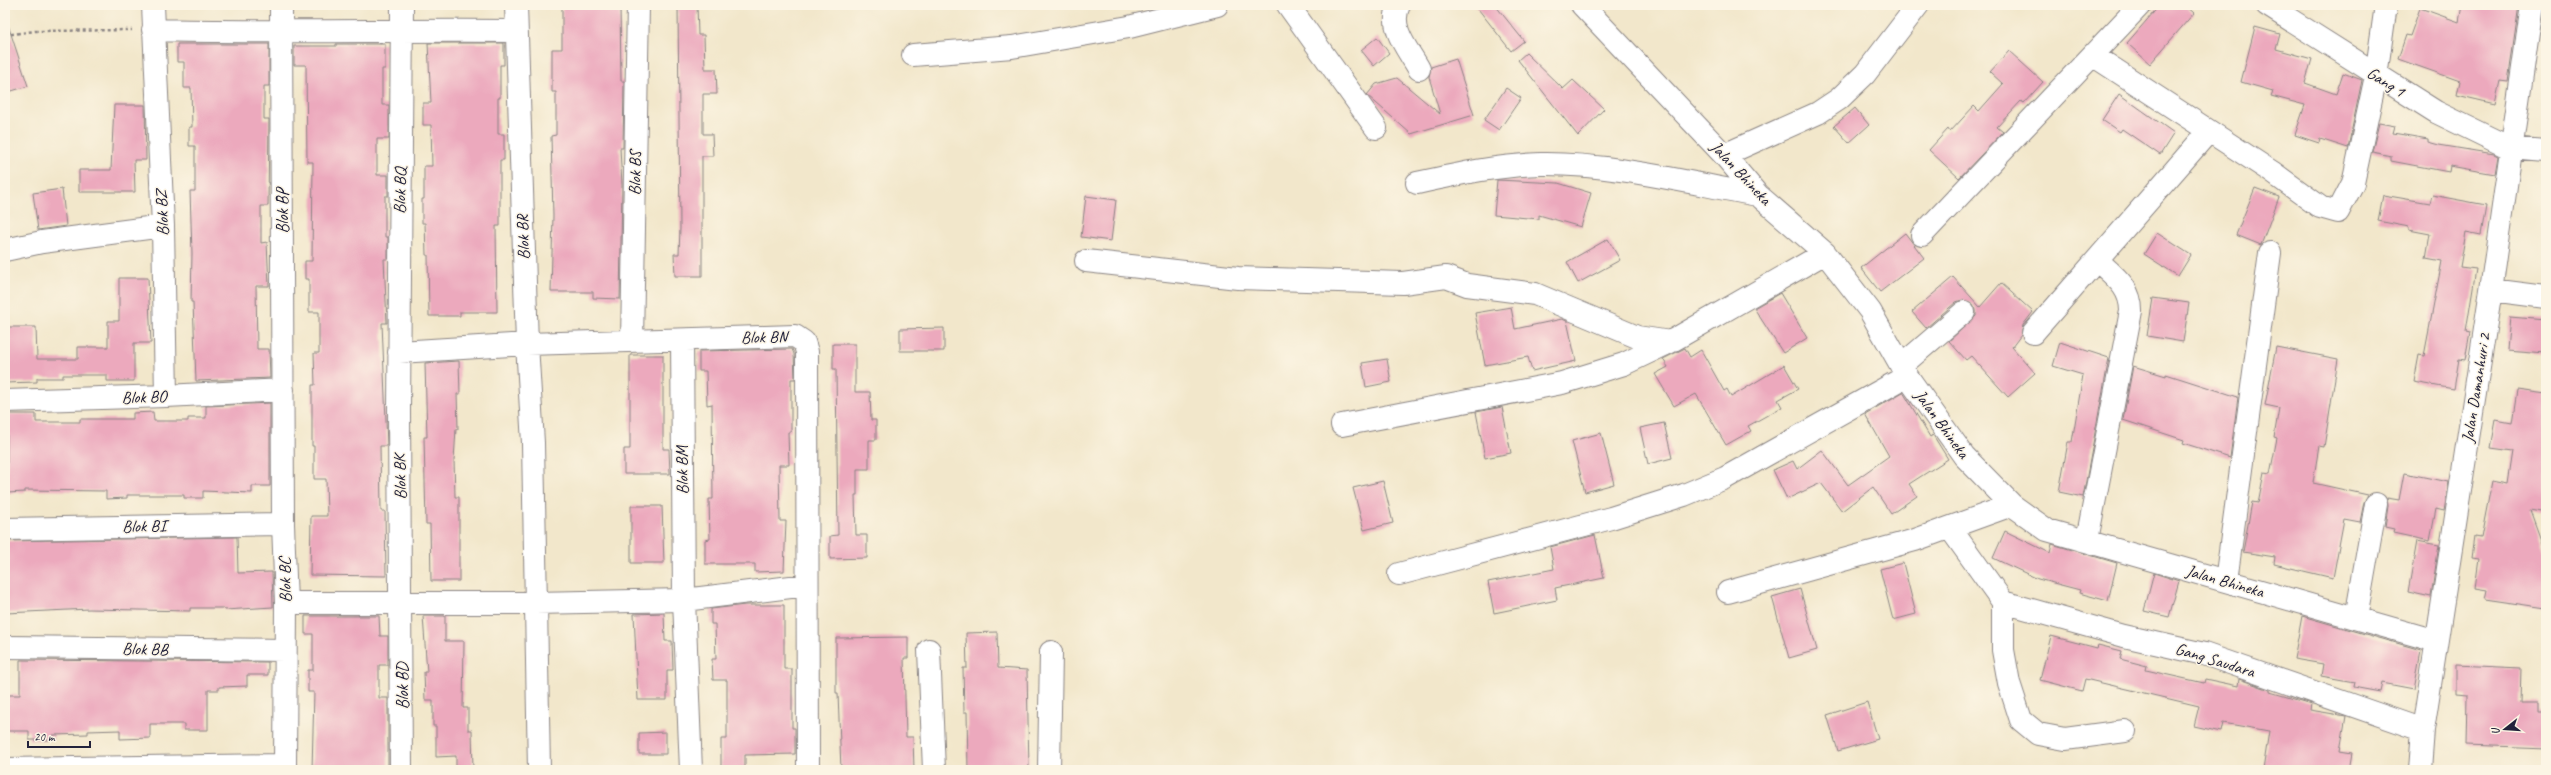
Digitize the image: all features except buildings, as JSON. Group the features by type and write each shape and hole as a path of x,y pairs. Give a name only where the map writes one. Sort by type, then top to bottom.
{"street":[{"name":"Blok BZ","path":"153,5 163,226 166,396"},
{"name":"Blok BP","path":"281,5 283,390"},
{"name":"Blok BQ","path":"399,352 402,5"},
{"name":"Blok BR","path":"516,5 515,31 527,344 533,443 534,603 539,770"},
{"name":"Blok BS","path":"632,341 638,5"},
{"path":"913,55 1012,47 1129,27 1218,5"},
{"path":"1288,5 1376,128"},
{"path":"1399,5 1394,20 1398,32 1419,69"},
{"name":"Jalan Bhineka","path":"1582,5 1724,155 1758,195 1825,253 1870,312 1904,371 1964,456 2012,505 2047,530 2088,540 2436,641"},
{"path":"1724,155 1818,113 1839,99 1866,74 1918,5"},
{"path":"1922,235 2054,94 2094,56 2140,5"},
{"name":"Gang 1","path":"2267,5 2376,76 2436,112 2510,148"},
{"path":"2094,56 2209,131 2320,207 2338,212 2353,183 2376,76 2386,5"},
{"name":"Jalan Damanhuri 2","path":"2420,770 2423,730 2436,641 2491,290 2510,148 2532,5"},
{"path":"153,30 282,33 402,30 515,31"},
{"path":"2033,333 2098,261 2209,131"},
{"path":"2510,148 2546,151"},
{"path":"1417,184 1477,170 1540,164 1595,168 1758,195"},
{"path":"5,250 50,241 163,226"},
{"path":"1342,425 1562,383 1624,364 1670,342 1825,253"},
{"path":"2226,581 2270,253"},
{"path":"1086,261 1253,279 1403,283 1446,277 1467,285 1535,294 1636,336 1670,342"},
{"path":"2088,540 2131,311 2129,294 2124,286 2098,261"},
{"path":"2491,290 2546,297"},
{"path":"1399,574 1611,518 1684,495 1725,478 1904,371 1964,312"},
{"name":"Blok BN","path":"399,352 527,344 795,336 804,342 808,352 808,770"},
{"name":"Blok BM","path":"682,340 684,600 691,770"},
{"name":"Blok BK","path":"399,352 402,602"},
{"name":"Blok BO","path":"5,401 166,396 283,390"},
{"name":"Blok BC","path":"283,390 286,603 284,650 285,768"},
{"path":"2356,618 2376,504"},
{"path":"1728,592 1915,540 2012,505"},
{"name":"Blok BI","path":"5,529 284,524"},
{"path":"1950,528 2003,602 2003,650 2009,683 2021,720 2038,734 2064,739 2125,731"},
{"path":"286,603 534,603 684,600 808,585"},
{"name":"Blok BD","path":"402,602 402,770"},
{"name":"Gang Saudara","path":"2003,602 2124,636 2204,654 2423,730"},
{"name":"Blok BB","path":"5,647 284,650"},
{"path":"929,650 934,770"},
{"path":"1049,770 1051,652"},
{"path":"5,768 285,768"}],"path":[{"path":"5,35 35,31 153,30"}]}
